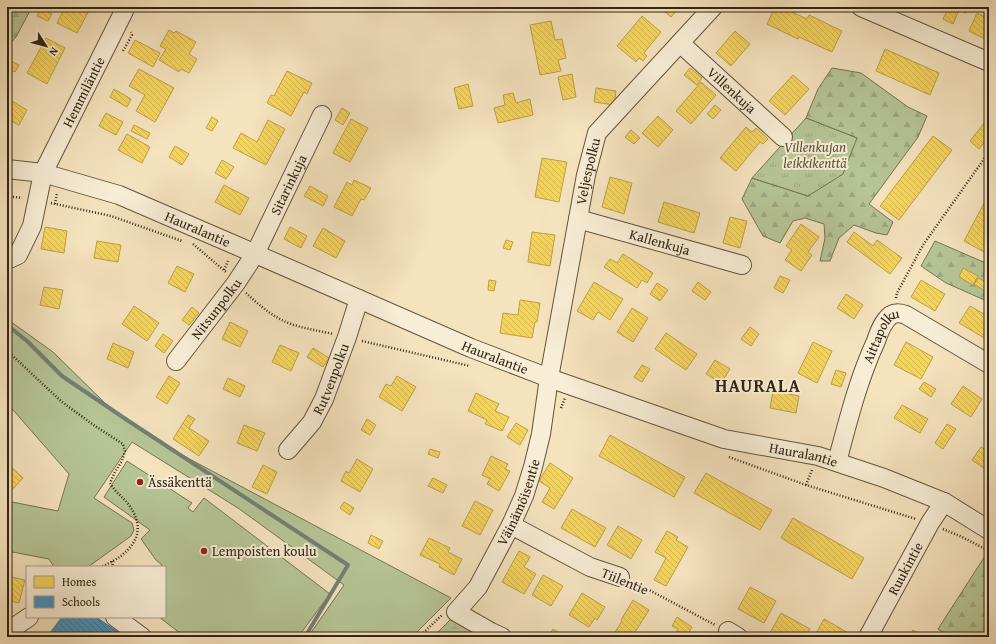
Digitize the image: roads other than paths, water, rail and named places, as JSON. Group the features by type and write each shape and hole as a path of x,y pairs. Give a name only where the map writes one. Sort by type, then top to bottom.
{"street":[{"name":"Veljespolku","path":"549,378 586,175 596,133 713,7"},
{"path":"861,7 989,62"},
{"name":"Hemmiläntie","path":"7,260 18,254 32,226 43,173 124,11"},
{"name":"Villenkuja","path":"680,43 783,137"},
{"name":"Sitarinkuja","path":"255,254 322,114"},
{"name":"Hauralantie","path":"7,169 43,173 119,196 471,348 549,378 724,439 818,456 884,478 944,502 989,530"},
{"name":"Kallenkuja","path":"578,219 742,265"},
{"name":"Nitsunpolku","path":"176,361 236,283 255,254"},
{"name":"Rutvenpolku","path":"288,450 312,422 324,398 347,338 359,300"},
{"name":"Aittapolku","path":"837,462 856,392 868,358 881,329 887,319 893,314 899,313 906,315 989,364"},
{"name":"Väinämöisentie","path":"502,637 456,612 478,587 511,525 524,496 541,434 549,378"},
{"name":"Ruukintie","path":"868,637 930,523 944,502"},
{"name":"Tiilentie","path":"511,525 590,567 620,577"},
{"path":"7,632 28,618"},
{"path":"116,618 142,637"}],"waterway":[{"path":"7,325 27,341 62,376 348,565 305,637"}],"place":[{"name":"Ässäkenttä","path":"140,482"},
{"name":"Lempoisten koulu","path":"204,551"}],"district":[{"name":"HAURALA","path":"758,386"}],"park label":[{"name":"Villenkujan leikkikenttä","path":"815,156"}]}
